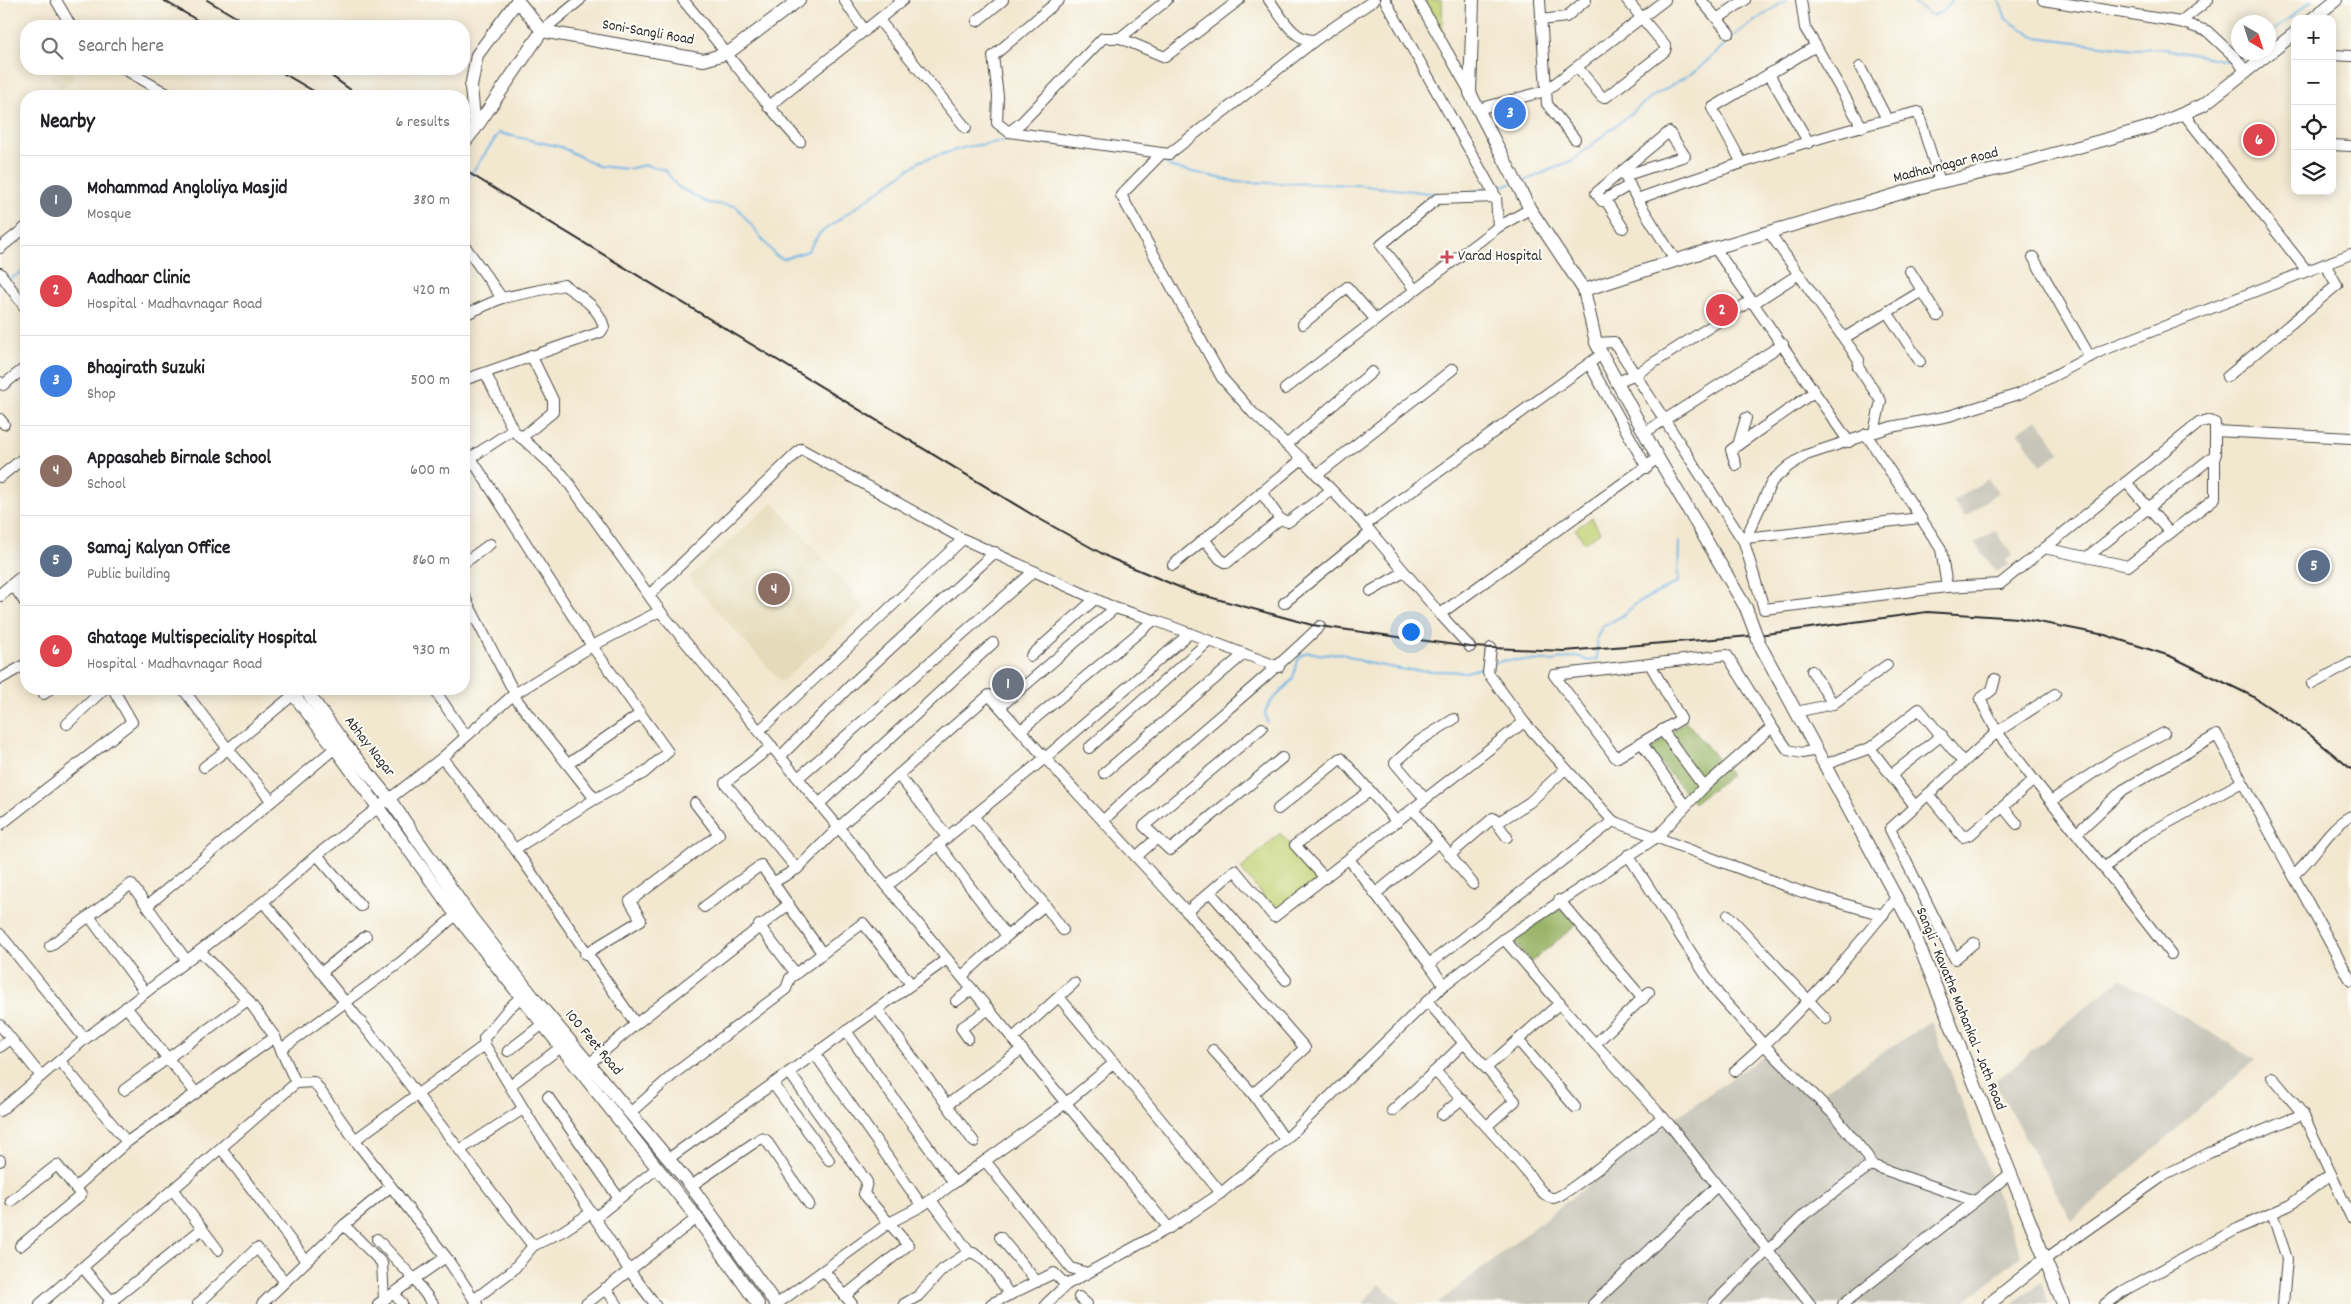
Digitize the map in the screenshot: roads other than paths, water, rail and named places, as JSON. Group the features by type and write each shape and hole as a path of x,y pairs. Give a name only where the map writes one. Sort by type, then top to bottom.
{"main road":[{"path":"470,136 475,130 542,31 517,0 477,55 471,86 475,130"},
{"name":"Soni-Sangli Road","path":"542,31 704,60 728,53 799,0"},
{"path":"1473,0 1470,92 1530,209 1584,290"},
{"path":"2317,15 2336,0"},
{"name":"Madhavnagar Road","path":"1584,290 1675,260 1940,182 2120,137 2184,114 2203,105 2291,36"},
{"name":"Sangli - Kavathe Mahankal - Jath Road","path":"1584,290 1596,343 1658,458 1746,608 1760,645 1910,924 2063,1304"},
{"path":"0,595 20,579"},
{"path":"293,695 335,748 456,914 656,1169 697,1218 758,1304"},
{"name":"Abhay Nagar","path":"310,695 344,743 390,800"},
{"name":"100 Feet Road","path":"390,800 472,917 588,1064 691,1186 776,1304"},
{"path":"1989,1304 2044,1260"}],"street":[{"path":"56,0 67,20"},
{"path":"542,31 580,0"},
{"path":"683,0 728,53 768,107 800,142"},
{"path":"844,0 865,31"},
{"path":"768,107 903,0"},
{"path":"976,21 1002,0"},
{"path":"1059,0 993,56 998,96 997,123 1009,132 1169,154 1318,38 1374,0"},
{"path":"1120,38 1167,0"},
{"path":"1009,132 1022,122 1103,38 1120,38 1165,57 1239,0"},
{"path":"1269,0 1295,33 1307,40 1318,38"},
{"path":"1385,0 1496,197 1498,227"},
{"path":"1418,0 1470,92"},
{"path":"1540,0 1545,91 1548,104 1574,139"},
{"path":"1541,20 1566,16 1586,0"},
{"path":"1577,66 1602,97 1610,95 1665,51 1666,47 1627,0"},
{"path":"1478,109 1545,91 1665,0"},
{"path":"1702,0 1729,34"},
{"path":"1717,19 1745,0"},
{"path":"1801,0 1805,28 1862,127"},
{"path":"2043,0 2180,22 2212,35 2246,72"},
{"path":"2180,22 2208,0"},
{"path":"879,20 966,128"},
{"path":"1742,163 1712,108 1816,46"},
{"path":"2336,56 2351,56"},
{"path":"1860,68 1887,119"},
{"path":"1769,74 1809,143"},
{"path":"134,75 160,90"},
{"path":"1637,199 1742,163 1887,119 1918,112 1940,182"},
{"path":"2184,114 2307,271"},
{"path":"1625,178 1602,201 1596,193 1625,178 1685,156 1669,132 1625,178"},
{"path":"2336,145 2351,146"},
{"path":"1162,153 1121,195 1222,378 1368,529 1470,647"},
{"path":"1625,178 1675,260"},
{"path":"1415,290 1381,245 1437,198 1496,197"},
{"path":"1605,199 1623,228"},
{"path":"1285,389 1498,227 1530,209"},
{"path":"0,248 20,232"},
{"path":"1769,232 1859,360 1858,368 1881,400 1870,433 1920,518 1941,549 1947,587"},
{"path":"1715,248 1849,442"},
{"path":"470,253 502,298"},
{"path":"1745,540 1772,481 1788,466 1806,455 1828,446 1849,442 1870,433 1949,416 2019,394 2090,357 2351,254"},
{"path":"2033,257 2090,357"},
{"path":"2227,377 2337,285 2325,264"},
{"path":"1910,271 1938,316"},
{"path":"0,273 20,301"},
{"path":"1617,382 1636,374 1799,274"},
{"path":"470,312 502,298 564,285 588,300 604,327 601,332 470,378"},
{"path":"1303,324 1347,286 1376,320"},
{"path":"1844,338 1922,291"},
{"path":"1887,312 1920,362"},
{"path":"1596,343 1614,342 1745,540 1764,609 1947,587 2000,584 2044,548 2199,423 2208,420 2215,423 2215,498 2128,566 2044,548"},
{"path":"1644,433 1783,344"},
{"path":"1284,603 1368,529 1590,365 1602,354"},
{"path":"521,438 552,412 553,400 531,356"},
{"path":"1590,365 1647,468"},
{"path":"1317,475 1453,370"},
{"path":"1,385 20,371"},
{"path":"1286,445 1372,372"},
{"path":"486,374 513,430 563,475 660,611 1169,1228"},
{"path":"1736,465 1731,450 1814,392"},
{"path":"1738,445 1746,418"},
{"path":"470,458 513,430"},
{"path":"2215,431 2351,438"},
{"path":"649,595 801,449 963,539 1114,608 1154,620 1279,667"},
{"path":"2087,557 2216,454"},
{"path":"1440,614 1647,468 1658,458"},
{"path":"1173,566 1302,459"},
{"path":"0,477 20,461"},
{"path":"470,464 592,646 668,752 644,772 595,799 515,849"},
{"path":"2126,482 2170,533"},
{"path":"1261,492 1280,519 1288,522 1330,491"},
{"path":"1745,540 1920,518"},
{"path":"1204,539 1220,559 1228,563 1280,519"},
{"path":"759,731 963,539"},
{"path":"470,559 490,544"},
{"path":"780,757 852,684 995,552"},
{"path":"798,778 1034,571"},
{"path":"1370,591 1404,572"},
{"path":"13,584 20,595"},
{"path":"1031,656 1096,599"},
{"path":"470,608 514,695 595,799"},
{"path":"1000,707 1114,608"},
{"path":"0,1110 85,1039 263,902 318,855 390,800 442,758 465,735 514,695 592,646 660,611"},
{"path":"1021,730 1154,620"},
{"path":"1103,821 1135,789 1279,667 1320,626"},
{"path":"887,886 1045,758 1190,633"},
{"path":"1089,748 1209,641"},
{"path":"819,804 993,643"},
{"path":"1491,648 1488,673 1524,722 1614,821 1802,892 1883,915"},
{"path":"1104,773 1244,654"},
{"path":"1650,664 1681,719 1616,758 1554,675 1727,655 1788,750 1802,753 1817,750"},
{"path":"2312,684 2351,663"},
{"path":"1796,712 1833,704 1887,665"},
{"path":"0,679 20,667"},
{"path":"1812,671 1833,704"},
{"path":"1995,679 1992,690 1980,699 1996,732 2078,832 2171,954"},
{"path":"1974,943 1955,959 1890,829 1996,732 2055,694"},
{"path":"67,724 98,695"},
{"path":"0,825 132,722 116,695"},
{"path":"188,695 228,749 270,799"},
{"path":"204,766 228,749 288,695"},
{"path":"438,695 465,735"},
{"path":"774,882 797,868 839,828 989,695 1186,912 1305,1048 1253,1094"},
{"path":"1824,765 1870,748 1918,709 1963,762"},
{"path":"568,764 640,714"},
{"path":"1425,799 1395,763 1419,741 1454,719"},
{"path":"1186,912 1235,870 1274,917 1524,722"},
{"path":"1046,1304 1066,1285 1169,1228 1221,1193 1286,1140 1444,985 1559,900 1657,837 1704,787 1772,727"},
{"path":"1262,728 1144,826 1170,850 1282,758"},
{"path":"1662,730 1704,787"},
{"path":"2051,801 2114,759 2164,732"},
{"path":"1891,775 1942,735"},
{"path":"2078,832 2123,790 2217,735 2351,981"},
{"path":"1642,743 1685,806"},
{"path":"772,746 725,783 797,868"},
{"path":"147,906 335,748"},
{"path":"1870,748 1916,806"},
{"path":"442,758 515,849 636,1024"},
{"path":"1278,809 1341,758 1397,822"},
{"path":"1497,822 1530,802 1565,769"},
{"path":"898,776 948,837"},
{"path":"1928,794 1963,838 1972,834 2034,780"},
{"path":"2104,868 2142,837 2242,782"},
{"path":"1325,878 1295,845 1370,791"},
{"path":"586,954 641,920 630,901 719,834 695,803"},
{"path":"2003,807 2017,824"},
{"path":"1413,809 1473,884"},
{"path":"973,816 1063,930"},
{"path":"2293,875 2309,861 2328,837 2351,816"},
{"path":"1450,855 1493,818 1507,837"},
{"path":"1429,964 1614,821"},
{"path":"1136,857 1157,838"},
{"path":"1376,894 1439,842"},
{"path":"938,844 1007,936"},
{"path":"318,855 361,906"},
{"path":"1628,855 1718,994 1765,1046 1834,1115 1868,1157 1871,1165"},
{"path":"1349,860 1444,985"},
{"path":"704,907 762,865 822,954"},
{"path":"50,946 131,884 187,961"},
{"path":"1210,892 1286,980"},
{"path":"1735,1071 1765,1046 1808,999 1836,972 1896,898"},
{"path":"1559,900 1646,996 1595,1044"},
{"path":"263,902 345,1001 533,1246"},
{"path":"588,1064 759,925 789,904"},
{"path":"962,976 1045,905"},
{"path":"281,1049 400,962 456,914"},
{"path":"1728,915 1826,1019"},
{"path":"89,916 145,992"},
{"path":"630,1113 674,1073 786,989 790,978 863,923 912,984"},
{"path":"759,925 796,974"},
{"path":"0,934 85,1039"},
{"path":"322,972 366,936"},
{"path":"1504,939 1595,1044 1663,1117 1810,1304"},
{"path":"200,951 248,1000 276,1037 296,1083"},
{"path":"668,1159 947,958"},
{"path":"1013,1038 1074,983"},
{"path":"956,1001 972,989"},
{"path":"1058,996 1221,1193"},
{"path":"522,997 508,1009 484,1038 485,1045 511,1085 523,1109 594,1214 629,1270 655,1304"},
{"path":"124,1090 248,1000"},
{"path":"1427,1001 1515,1101 1487,1126"},
{"path":"1486,1068 1560,1003"},
{"path":"126,1007 196,1093"},
{"path":"877,1009 974,1142"},
{"path":"968,1038 961,1028 988,1009"},
{"path":"508,1051 544,1024"},
{"path":"0,1025 41,1076"},
{"path":"846,1031 954,1183"},
{"path":"75,1188 127,1142 276,1037"},
{"path":"0,1048 11,1039"},
{"path":"1518,1040 1574,1108"},
{"path":"1392,1111 1464,1043"},
{"path":"356,1139 485,1045"},
{"path":"511,1085 561,1047"},
{"path":"947,1105 1022,1049"},
{"path":"1213,1050 1253,1094 1286,1140"},
{"path":"815,1054 926,1203 970,1252"},
{"path":"60,1061 127,1142"},
{"path":"776,1304 889,1223 926,1203 986,1162 1066,1103 1114,1062"},
{"path":"1435,1070 1550,1198 1555,1198 1663,1117"},
{"path":"790,1072 867,1182 864,1194 908,1245 849,1300 824,1271"},
{"path":"2272,1077 2303,1114 2351,1217"},
{"path":"40,1304 296,1083 314,1082 390,1187 446,1257 476,1301 513,1270 533,1246 594,1214 656,1169"},
{"path":"773,1084 829,1160"},
{"path":"548,1098 618,1197"},
{"path":"1442,1115 1462,1099"},
{"path":"460,1150 523,1109"},
{"path":"2044,1260 2164,1176 2209,1153 2303,1114"},
{"path":"691,1186 761,1138 766,1140 809,1204"},
{"path":"221,1148 306,1261"},
{"path":"986,1162 1071,1268"},
{"path":"11,1201 57,1164 81,1196 20,1246"},
{"path":"1871,1165 1975,1201"},
{"path":"1713,1304 1770,1251 1805,1214 1871,1165"},
{"path":"1844,1304 2010,1174"},
{"path":"2105,1304 2125,1290 2220,1238 2290,1205 2331,1174"},
{"path":"1593,1304 1717,1186"},
{"path":"262,1304 344,1225 390,1187"},
{"path":"173,1190 218,1250"},
{"path":"2272,1213 2287,1259 2283,1304"},
{"path":"586,1304 697,1218"},
{"path":"344,1225 382,1263 381,1302"},
{"path":"83,1268 111,1303 202,1229"},
{"path":"1000,1237 1037,1282"},
{"path":"377,1239 414,1279 433,1304"},
{"path":"198,1304 257,1248 285,1282"},
{"path":"904,1304 918,1296 942,1270 970,1252 975,1252 982,1258 1010,1295"},
{"path":"381,1302 446,1257"},
{"path":"991,1304 1054,1273 1071,1268 1087,1273"},
{"path":"1054,1273 1066,1285"},
{"path":"605,1288 616,1304"},
{"path":"394,1293 402,1304"}],"waterway":[{"path":"1522,182 1573,160 1650,98 1697,70 1737,33 1786,0"},
{"path":"1910,0 1932,16 1944,11 1951,0"},
{"path":"1999,0 2006,19 2035,37 2135,49 2160,48 2233,62"},
{"path":"2276,29 2312,0"},
{"path":"470,175 499,133 561,147 598,166 628,169 645,165 665,170 678,187 708,203 736,206 775,255 783,259 808,251 819,234 920,161 966,147 1012,140 1078,146"},
{"path":"1161,159 1171,167 1237,182 1358,185 1438,194"},
{"path":"1495,187 1512,184"},
{"path":"1460,194 1488,189"},
{"path":"9,279 20,273"},
{"path":"1494,663 1506,660 1552,661 1578,656 1588,661 1597,659 1597,637 1602,627 1622,616 1637,603 1678,582 1679,542"},
{"path":"1267,722 1265,712 1269,704 1292,680 1299,657 1308,652 1324,655 1340,653 1367,663 1406,670 1466,672 1485,667"}],"railway":[{"path":"163,0 197,20"},
{"path":"207,0 241,20"},
{"path":"286,75 312,90"},
{"path":"330,75 351,90"},
{"path":"470,174 1036,517 1110,558 1191,592 1312,625 1470,647 1564,651 1751,636 1927,612 2018,618 2105,635 2170,656 2252,696 2309,734 2351,769"}],"place":[{"name":"Bhagirath Suzuki","path":"1510,113"},
{"name":"Ghatage Multispeciality Hospital","path":"2259,140"},
{"name":"Varad Hospital","path":"1447,257"},
{"name":"Aadhaar Clinic","path":"1722,310"},
{"name":"Samaj Kalyan Office","path":"2314,566"},
{"name":"Appasaheb Birnale School","path":"774,589"},
{"name":"Mohammad Angloliya Masjid","path":"1008,684"}]}
